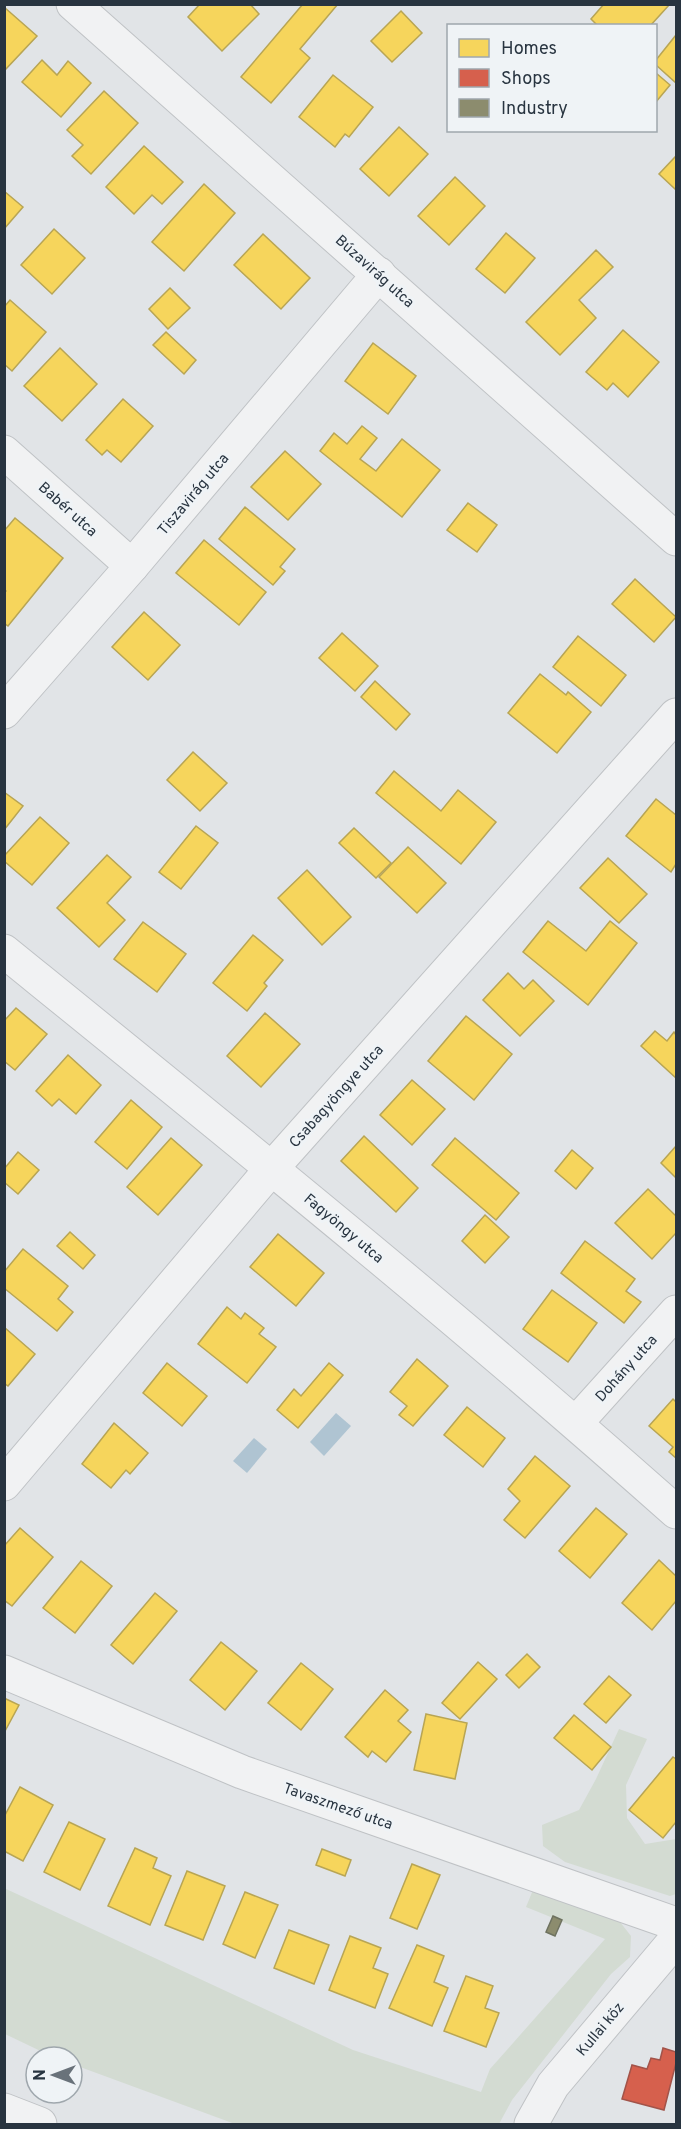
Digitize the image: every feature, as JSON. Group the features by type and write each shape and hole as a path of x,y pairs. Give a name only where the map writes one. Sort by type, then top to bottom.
{"street":[{"name":"Búzavirág utca","path":"73,4 676,539"},
{"name":"Tiszavirág utca","path":"4,712 132,566 379,274"},
{"name":"Babér utca","path":"4,452 132,566"},
{"name":"Csabagyöngye utca","path":"4,1484 272,1168 676,715"},
{"name":"Fagyöngy utca","path":"4,951 272,1168 576,1423 676,1512"},
{"name":"Dohány utca","path":"576,1423 676,1312"},
{"name":"Tavaszmező utca","path":"4,1672 242,1772 676,1924"},
{"name":"Kullai köz","path":"531,2124 553,2085 676,1939"},
{"path":"4,2110 40,2124"}],"shaded area":[{"path":"619,1729 647,1739 626,1785 627,1818 645,1844 676,1839 676,1894 670,1896 565,1862 543,1846 542,1825 579,1810"},
{"path":"4,1888 353,2050 481,2092 490,2069 605,1939 526,1907 533,1890 620,1922 631,1936 630,1957 611,1974 512,2100 499,2124 235,2124 84,2068 84,2045 28,2045 5,2034"}],"water":[{"path":"336,1413 351,1426 324,1456 310,1442"},
{"path":"254,1438 267,1449 247,1473 233,1461"}],"building: Homes":[{"path":"200,4 250,4 259,14 222,51 188,17"},
{"path":"303,4 338,4 300,49 310,58 271,103 241,77"},
{"path":"604,4 670,4 652,24 596,24 591,19"},
{"path":"4,7 37,36 4,71"},
{"path":"401,11 422,33 392,62 371,41"},
{"path":"676,35 676,83 657,66 657,59"},
{"path":"42,60 57,75 68,61 91,83 61,117 22,82"},
{"path":"657,74 670,85 657,101"},
{"path":"333,75 373,107 349,137 345,134 335,147 299,117"},
{"path":"104,91 138,123 91,174 72,156 83,145 67,130"},
{"path":"399,127 428,154 389,196 360,169"},
{"path":"144,146 183,182 162,204 152,195 134,214 106,187"},
{"path":"676,156 676,187 675,189 659,174"},
{"path":"455,177 485,206 449,245 418,216"},
{"path":"204,184 235,213 184,271 152,242"},
{"path":"4,191 23,207 4,229"},
{"path":"54,229 85,258 52,294 21,265"},
{"path":"506,233 535,258 505,293 476,269"},
{"path":"263,234 310,278 281,309 234,265"},
{"path":"596,250 613,267 579,300 596,318 560,355 526,322"},
{"path":"170,288 190,308 168,329 149,309"},
{"path":"10,300 46,332 12,371 4,364 4,307"},
{"path":"623,330 659,362 628,397 613,383 607,390 586,372"},
{"path":"166,332 196,360 184,374 153,345"},
{"path":"373,343 416,376 388,414 345,381"},
{"path":"60,348 97,384 62,421 24,386"},
{"path":"123,399 153,426 121,462 107,450 102,455 86,440"},
{"path":"362,426 377,438 360,459 376,471 402,439 440,470 402,517 320,451 334,433 347,444"},
{"path":"285,451 321,484 288,520 251,487"},
{"path":"468,503 497,525 477,552 447,530"},
{"path":"245,507 295,549 280,567 285,571 273,585 219,539"},
{"path":"15,518 63,558 8,626 4,623 4,593 6,591 4,589 4,531"},
{"path":"204,540 266,592 239,625 176,573"},
{"path":"635,579 676,617 654,642 612,604"},
{"path":"144,612 180,645 148,680 112,647"},
{"path":"342,633 378,666 355,691 319,658"},
{"path":"578,636 626,675 601,706 553,667"},
{"path":"540,674 566,695 568,692 591,712 557,753 508,713"},
{"path":"375,681 410,714 396,730 361,697"},
{"path":"193,752 227,783 200,811 167,780"},
{"path":"394,771 441,811 458,790 496,822 461,864 376,793"},
{"path":"4,792 23,806 4,830"},
{"path":"656,799 676,815 676,864 671,872 626,836"},
{"path":"40,817 69,843 32,885 4,861 4,856"},
{"path":"196,826 218,843 181,889 159,872"},
{"path":"354,828 391,863 376,878 339,843"},
{"path":"408,847 446,883 417,913 379,877"},
{"path":"107,855 131,877 107,903 125,920 99,947 57,908"},
{"path":"608,858 647,894 619,923 580,888"},
{"path":"307,870 351,917 322,945 278,898"},
{"path":"548,921 586,951 610,921 637,943 588,1005 523,952"},
{"path":"143,922 186,954 157,992 114,959"},
{"path":"253,935 283,960 264,983 267,986 247,1011 213,983"},
{"path":"508,973 524,989 533,980 554,1001 520,1036 483,1000"},
{"path":"16,1008 47,1034 15,1070 4,1061 4,1021"},
{"path":"265,1013 300,1044 261,1087 227,1056"},
{"path":"466,1016 512,1054 474,1100 428,1061"},
{"path":"655,1031 667,1041 674,1032 676,1035 676,1078 641,1046"},
{"path":"68,1055 101,1085 76,1114 59,1099 52,1106 36,1091"},
{"path":"412,1080 445,1109 412,1145 380,1115"},
{"path":"131,1100 162,1127 127,1169 95,1142"},
{"path":"364,1136 418,1188 396,1212 341,1161"},
{"path":"171,1138 202,1165 158,1215 127,1187"},
{"path":"455,1138 519,1193 496,1220 432,1165"},
{"path":"676,1146 676,1178 661,1163"},
{"path":"572,1150 593,1168 576,1189 555,1171"},
{"path":"18,1152 39,1170 18,1194 4,1182 4,1169"},
{"path":"648,1189 676,1216 676,1233 652,1259 615,1223"},
{"path":"485,1215 509,1237 485,1263 462,1241"},
{"path":"70,1232 95,1255 83,1269 57,1246"},
{"path":"278,1234 324,1273 296,1306 250,1267"},
{"path":"585,1241 635,1279 626,1291 641,1302 624,1323 561,1273"},
{"path":"23,1249 68,1286 58,1299 73,1312 57,1331 4,1288 4,1272"},
{"path":"552,1290 597,1323 568,1362 523,1329"},
{"path":"227,1307 241,1319 245,1313 264,1328 259,1334 276,1347 247,1383 198,1344"},
{"path":"4,1327 35,1354 8,1386 4,1383"},
{"path":"417,1359 448,1386 413,1426 399,1415 407,1406 390,1392"},
{"path":"167,1363 207,1396 182,1426 143,1393"},
{"path":"329,1363 343,1375 298,1428 277,1410 294,1389 301,1396"},
{"path":"673,1399 676,1402 676,1458 669,1452 673,1447 649,1426"},
{"path":"467,1407 505,1438 483,1467 444,1435"},
{"path":"114,1423 148,1453 130,1474 126,1470 111,1488 82,1464"},
{"path":"535,1456 570,1486 525,1538 504,1520 520,1501 508,1489"},
{"path":"596,1508 627,1534 590,1578 559,1551"},
{"path":"20,1528 53,1557 12,1606 4,1600 4,1546"},
{"path":"659,1560 676,1576 676,1601 652,1630 622,1603"},
{"path":"81,1561 112,1586 75,1633 43,1608"},
{"path":"155,1593 177,1611 133,1664 111,1645"},
{"path":"221,1642 257,1671 225,1710 190,1680"},
{"path":"527,1654 540,1667 519,1688 506,1675"},
{"path":"478,1662 497,1679 460,1719 442,1703"},
{"path":"301,1663 333,1689 301,1730 268,1703"},
{"path":"609,1676 631,1695 606,1723 584,1704"},
{"path":"385,1690 408,1710 398,1721 411,1732 386,1762 372,1751 368,1757 345,1737"},
{"path":"4,1698 19,1705 4,1733"},
{"path":"426,1714 467,1723 455,1779 414,1770"},
{"path":"574,1715 611,1747 592,1770 554,1738"},
{"path":"673,1757 676,1759 676,1822 663,1838 629,1810"},
{"path":"20,1787 53,1805 23,1861 4,1851 4,1817"},
{"path":"69,1822 105,1839 80,1890 44,1872"},
{"path":"135,1848 157,1858 153,1868 171,1876 150,1925 108,1906"},
{"path":"322,1849 351,1860 345,1876 316,1865"},
{"path":"412,1864 440,1875 417,1929 390,1918"},
{"path":"187,1871 225,1886 203,1940 165,1925"},
{"path":"245,1892 278,1905 255,1958 223,1944"},
{"path":"289,1930 329,1945 314,1984 274,1968"},
{"path":"350,1936 381,1948 373,1968 388,1974 375,2008 329,1990"},
{"path":"417,1945 444,1956 434,1982 448,1988 432,2026 389,2008"},
{"path":"466,1976 493,1986 485,2008 499,2013 486,2047 444,2031"}],"building: Shops":[{"path":"663,2048 676,2052 676,2063 664,2110 622,2099 632,2065 647,2069 651,2058 660,2060"}],"building: Industry":[{"path":"553,1916 562,1920 555,1936 546,1932"}]}
